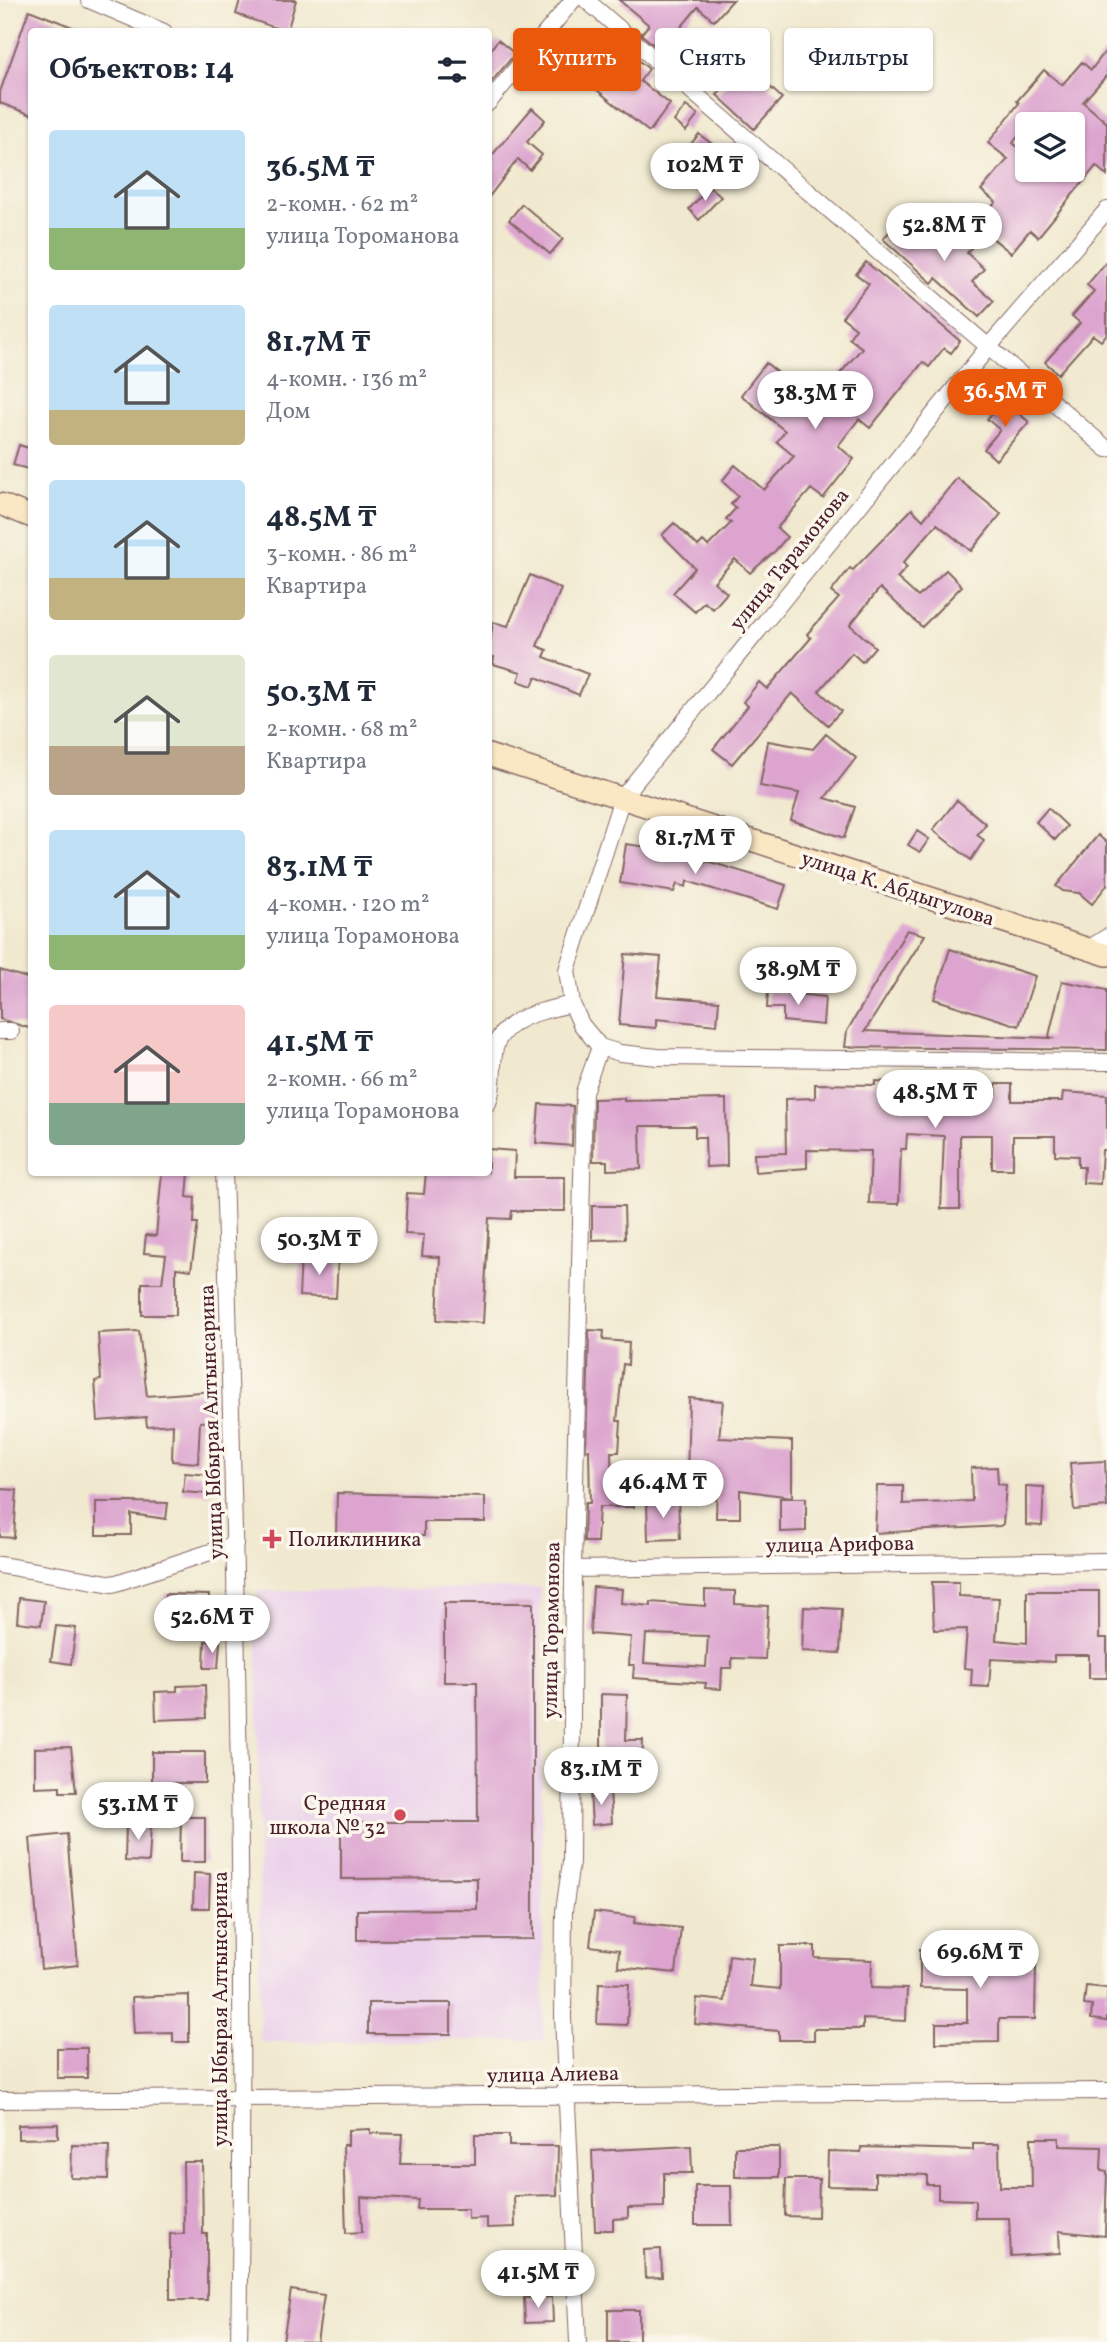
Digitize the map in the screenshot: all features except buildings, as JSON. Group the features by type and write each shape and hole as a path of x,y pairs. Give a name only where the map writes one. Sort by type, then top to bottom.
{"street":[{"path":"89,0 155,28"},
{"path":"492,98 573,0"},
{"path":"586,0 990,345 1107,449"},
{"name":"улица Тарамонова","path":"572,1004 567,970 622,798 990,345 1107,210"},
{"path":"0,504 28,515"},
{"name":"улица К. Абдыгулова","path":"492,756 1097,952"},
{"path":"1097,952 1107,937"},
{"path":"492,1093 495,1048 503,1030 537,1013 572,1004 581,1024 600,1047 620,1053 658,1057 1107,1062"},
{"name":"улица Торамонова","path":"578,2342 563,2017 564,1911 571,1862 573,1569 584,1093 600,1047"},
{"name":"улица Ыбырая Алтынсарина","path":"225,1176 235,1544 243,2100 239,2342"},
{"path":"0,1565 113,1584 235,1544"},
{"name":"улица Арифова","path":"573,1569 1107,1561"},
{"name":"улица Алиева","path":"0,2100 1107,2091"}],"shaded area":[{"name":"Средняя школа № 32","path":"540,1588 544,2040 260,2042 257,1591"}],"place":[{"name":"Поликлиника","path":"272,1539"},
{"name":"Средняя школа № 32","path":"400,1815"}]}
